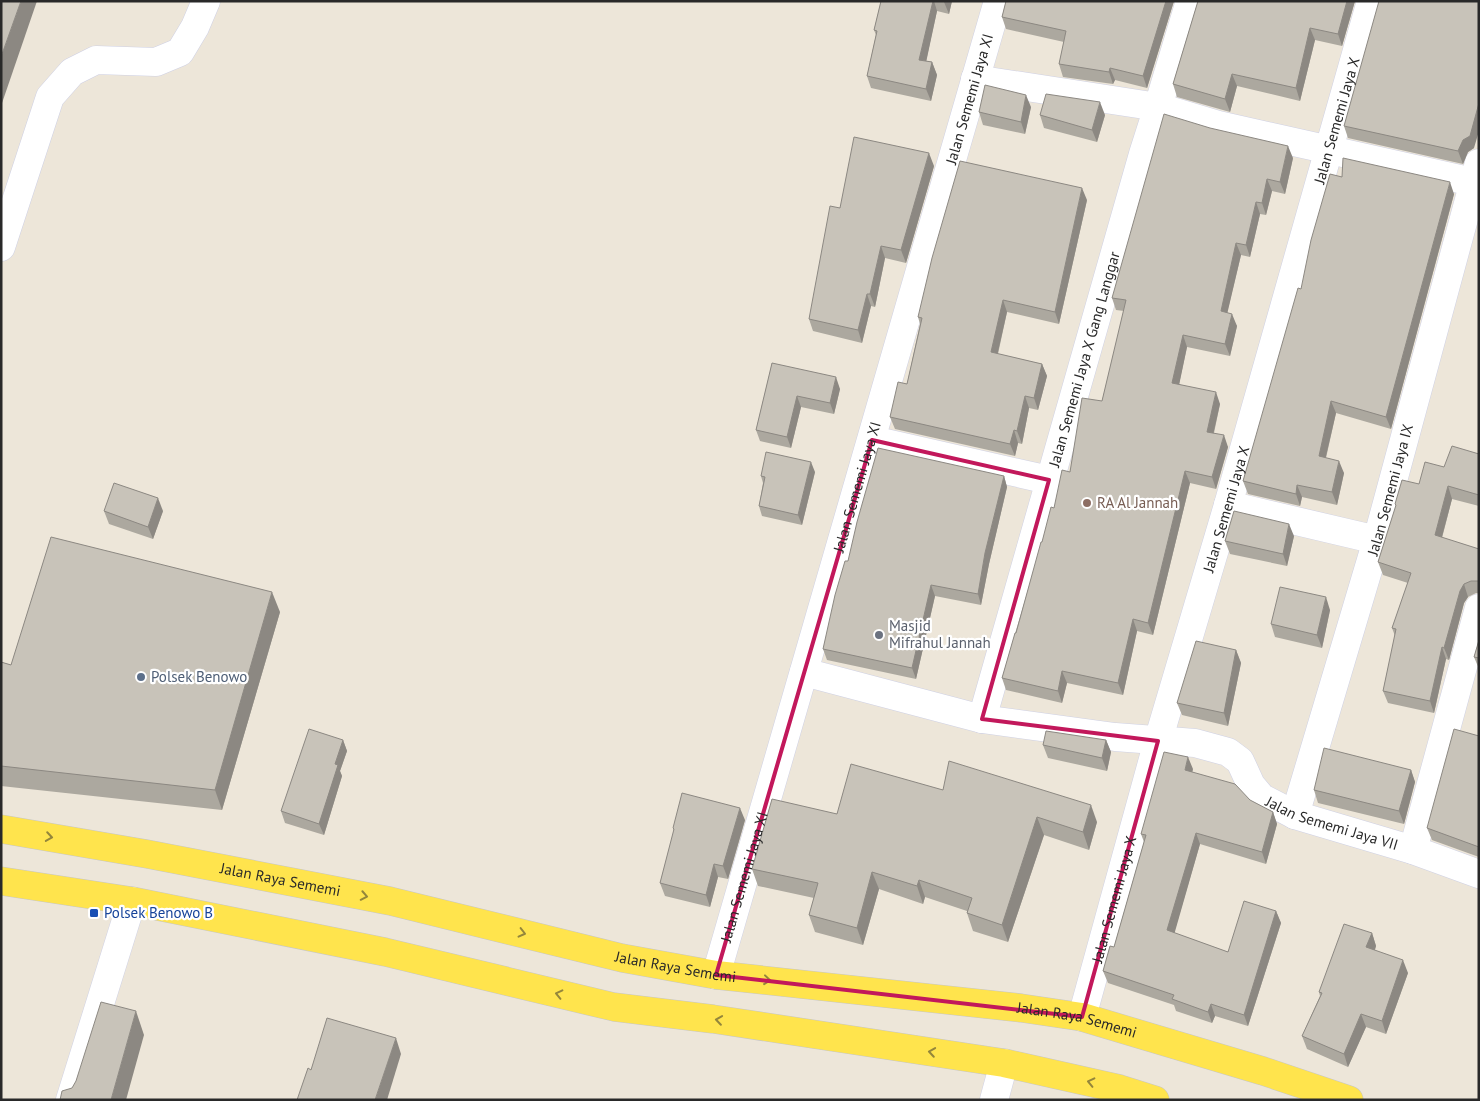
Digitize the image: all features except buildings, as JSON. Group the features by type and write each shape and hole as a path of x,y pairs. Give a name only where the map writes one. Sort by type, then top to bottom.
{"main road":[{"name":"Jalan Raya Sememi","path":"1,830 147,854 390,900 622,958 716,975 1021,1008 1082,1017 1263,1071 1349,1100"},
{"path":"1,881 132,900 385,952 614,1006 1004,1063 1118,1094 1155,1100"}],"street":[{"path":"1,247 50,97 72,72 96,60 156,62 180,52 195,27 206,1"},
{"name":"Jalan Sememi Jaya XI","path":"716,975 998,1"},
{"name":"Jalan Sememi Jaya X Gang Langgar","path":"982,719 1143,154 1190,1"},
{"name":"Jalan Sememi Jaya X","path":"1082,1017 1158,741 1228,505 1371,1"},
{"path":"975,79 1158,107 1218,125 1330,149 1476,173"},
{"name":"Jalan Sememi Jaya IX","path":"1295,815 1377,540 1476,173"},
{"path":"872,440 1049,480"},
{"path":"1228,505 1377,540"},
{"name":"Jalan Sememi Jaya VII","path":"1413,850 1479,608"},
{"path":"804,672 982,719 1158,741"},
{"name":"Jalan Sememi Jaya VII","path":"1158,741 1195,743 1228,752 1240,762 1250,785 1262,798 1295,815 1413,850 1479,874"},
{"path":"70,1100 132,900"},
{"path":"994,1100 1004,1063"}],"highlighted area":[{"path":"872,440 1049,480 982,719 1158,741 1082,1017 716,975"}],"place":[{"name":"RA Al Jannah","path":"1087,503"},
{"name":"Masjid Mifrahul Jannah","path":"879,635"},
{"name":"Polsek Benowo","path":"141,677"},
{"name":"Polsek Benowo B","path":"94,913"}]}
